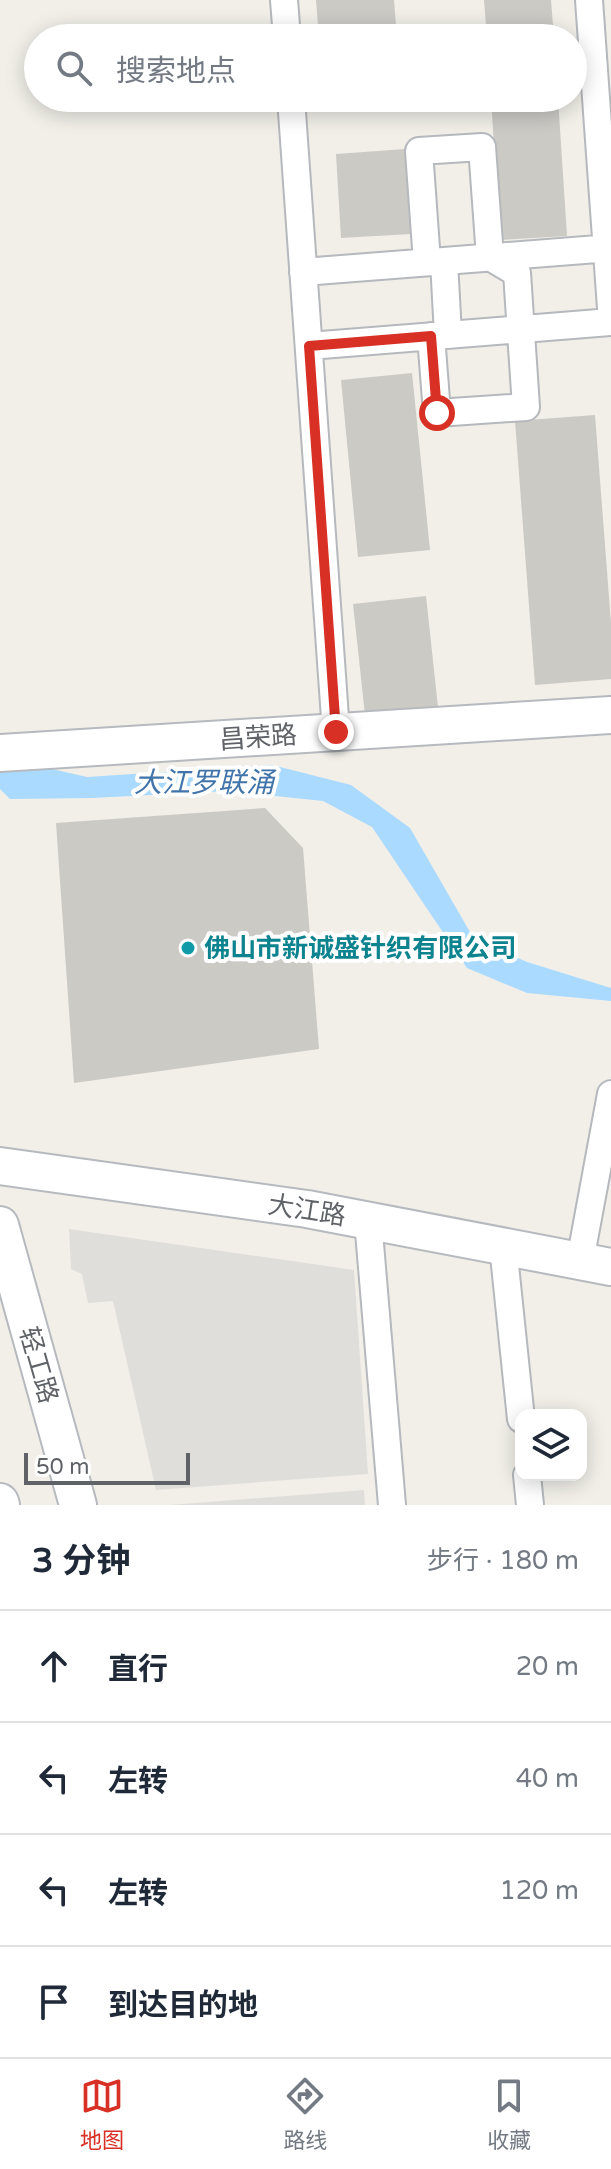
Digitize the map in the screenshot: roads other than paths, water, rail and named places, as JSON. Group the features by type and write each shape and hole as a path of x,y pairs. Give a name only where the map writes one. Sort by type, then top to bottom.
{"street":[{"path":"284,0 286,24"},
{"path":"589,0 611,308"},
{"path":"292,112 336,732"},
{"path":"482,147 490,257 517,273 526,407 437,413 440,335 436,261 419,151 482,147"},
{"path":"303,272 609,248"},
{"path":"309,346 611,322"},
{"name":"昌荣路","path":"0,753 611,715"},
{"path":"595,1264 611,1094"},
{"name":"大江路","path":"0,1166 307,1209 595,1264"},
{"path":"368,1220 392,1505"},
{"name":"轻工路","path":"0,1225 78,1505"},
{"path":"503,1246 520,1409"},
{"path":"528,1481 530,1505"}],"water":[{"name":"大江罗联涌","path":"30,764 87,777 272,765 351,785 410,828 474,939 527,962 611,988 611,1001 527,993 467,968 372,827 323,801 228,791 10,799 0,789 0,769"}],"place":[{"name":"佛山市新诚盛针织有限公司","path":"188,948"}]}
